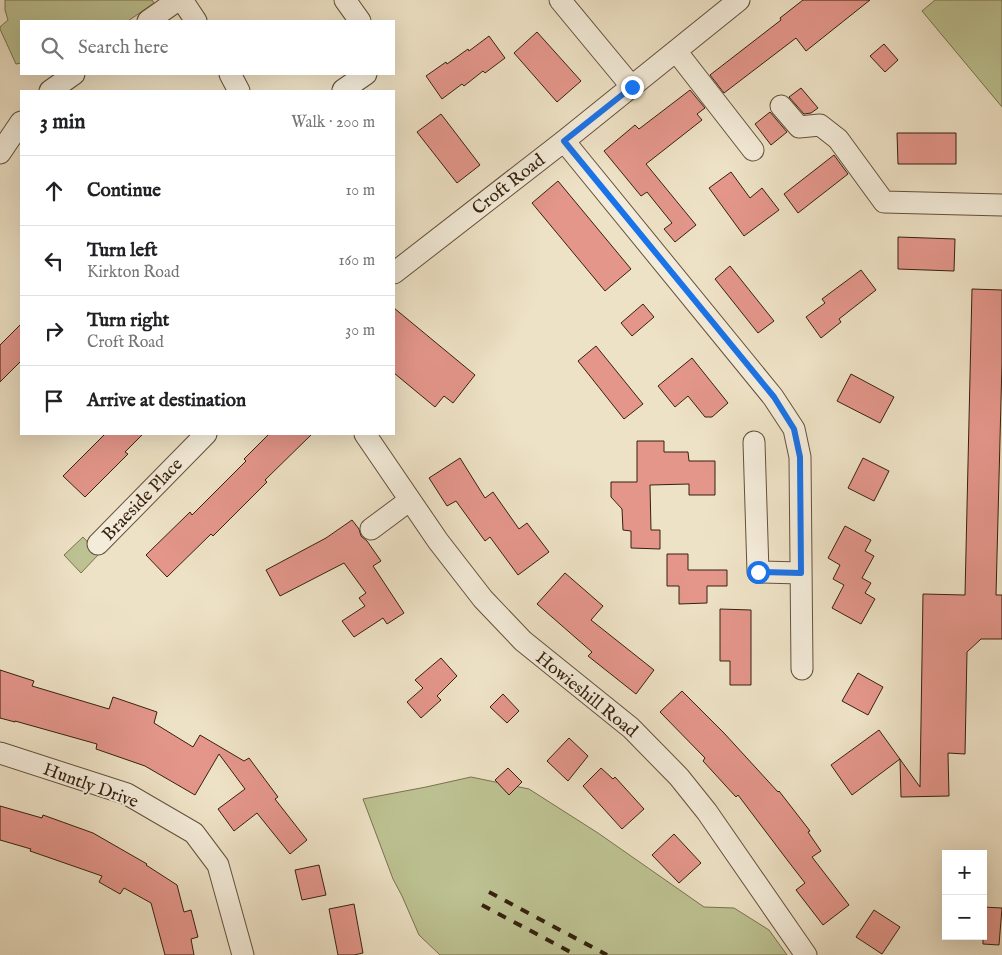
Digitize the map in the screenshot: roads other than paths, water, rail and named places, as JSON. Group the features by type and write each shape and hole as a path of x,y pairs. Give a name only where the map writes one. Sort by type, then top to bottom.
{"street":[{"path":"149,20 178,0"},
{"path":"182,0 195,20"},
{"path":"345,0 359,20"},
{"path":"560,0 632,87"},
{"name":"Croft Road","path":"395,272 564,141 739,0"},
{"path":"676,51 754,150"},
{"path":"51,90 73,75"},
{"path":"231,75 238,90"},
{"path":"344,90 365,75"},
{"path":"782,106 799,127 820,125 838,139 884,202 1002,205"},
{"path":"0,153 20,123"},
{"path":"564,141 774,397 794,429 800,457 802,669"},
{"name":"Braeside Place","path":"98,544 205,435"},
{"name":"Howieshill Road","path":"366,435 438,541 483,599 523,641 631,728 679,777 707,812 806,955"},
{"path":"754,442 758,572 801,573"},
{"path":"371,529 410,500"},
{"name":"Huntly Drive","path":"0,753 127,794 194,832 218,865 243,955"}],"railway":[{"path":"489,892 607,955"},
{"path":"482,905 576,955"}]}
